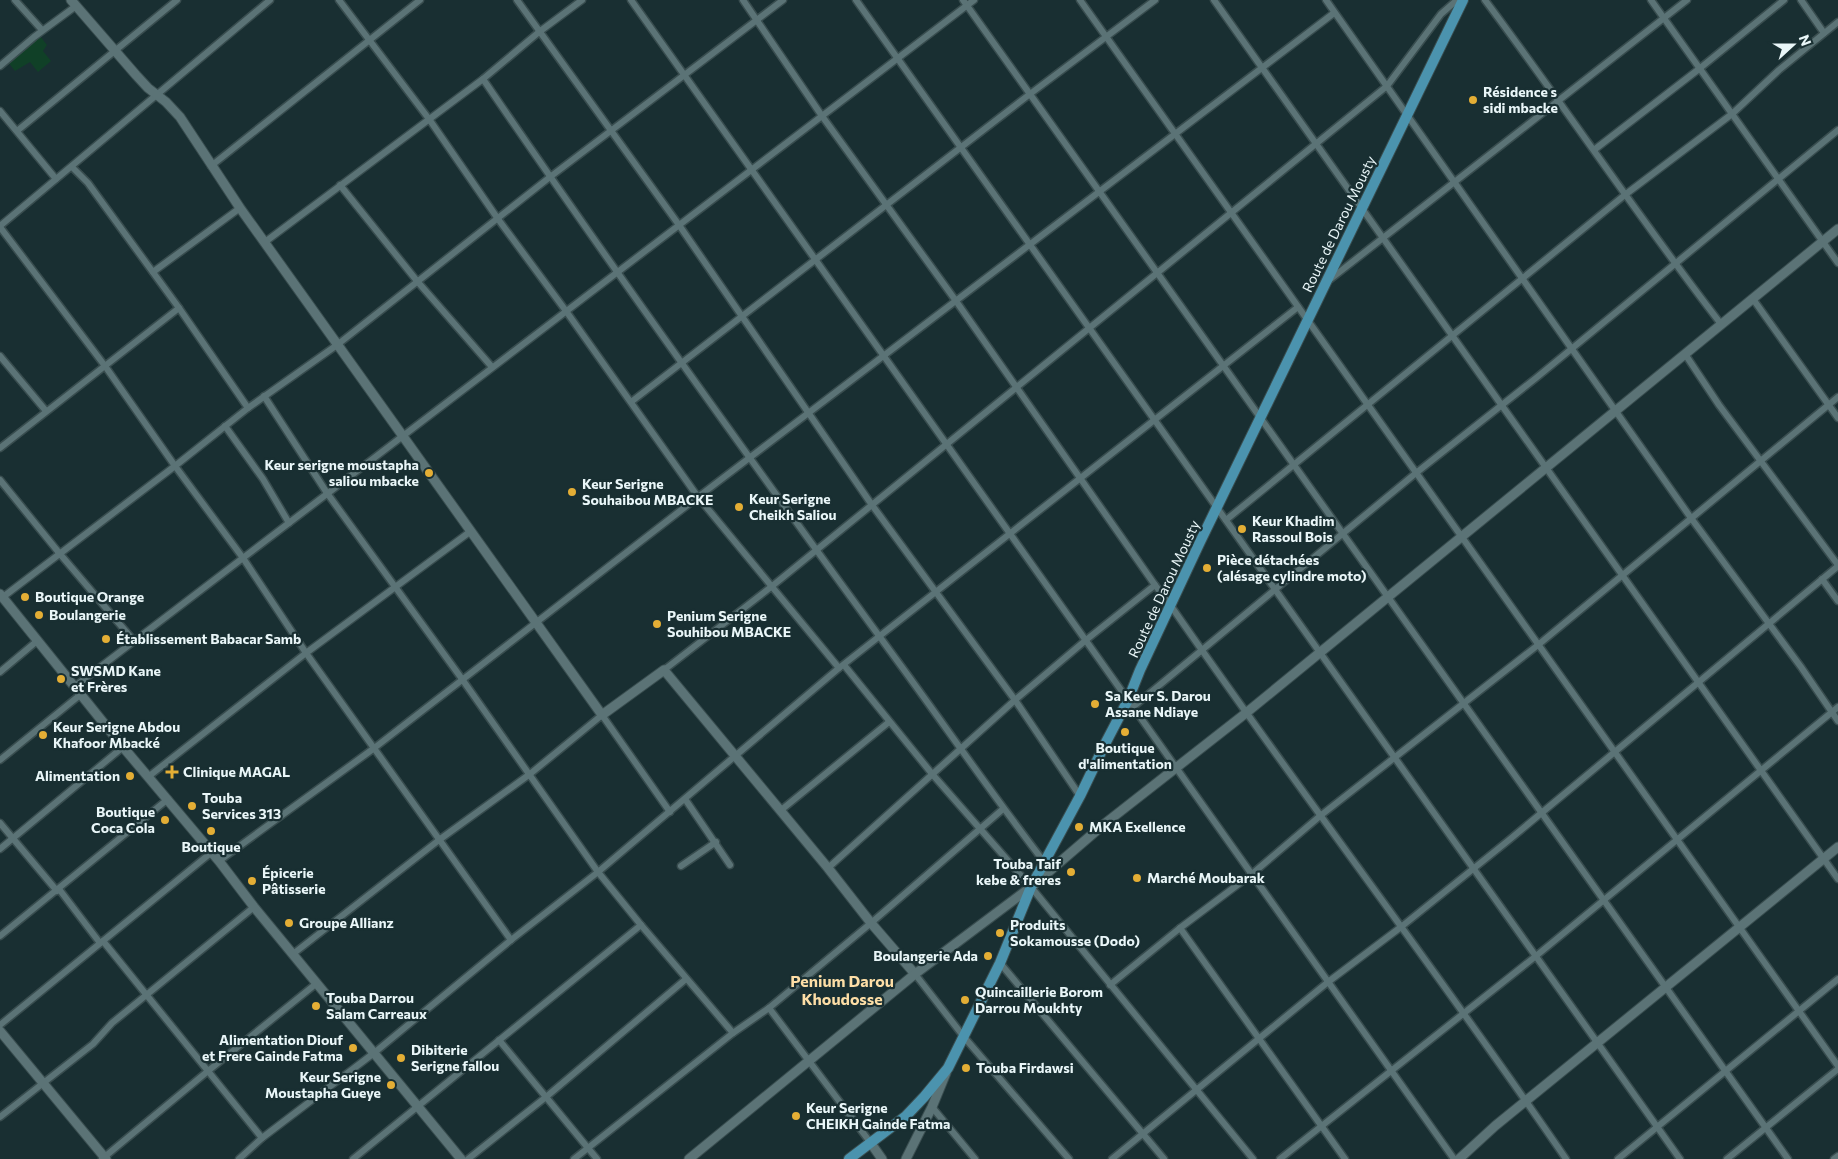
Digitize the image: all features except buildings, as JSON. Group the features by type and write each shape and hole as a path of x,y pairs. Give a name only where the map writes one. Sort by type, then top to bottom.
{"main road":[{"name":"Route de Darou Mousty","path":"849,1159 906,1116 924,1098 948,1068 1000,963 1031,887 1080,796 1105,744 1131,704 1171,606 1462,0"}],"street":[{"path":"15,0 42,30"},
{"path":"339,0 429,119 498,219 698,497 771,587 842,666 980,830 1031,887 1254,1159"},
{"path":"211,166 420,0"},
{"path":"517,0 679,225 872,505 1015,700 1080,796"},
{"path":"265,242 483,79 539,32 582,0"},
{"path":"631,0 1454,1159"},
{"path":"743,0 822,116 956,301 1155,585 1320,816 1464,1012 1566,1159"},
{"path":"461,1159 254,907 219,860 80,695 1,595 60,554 264,396 337,345 550,177 783,0"},
{"path":"856,0 1680,1159"},
{"path":"74,687 898,58 965,3 974,0"},
{"path":"1080,0 1838,1068 1727,1159"},
{"path":"631,402 1030,94 1155,0"},
{"path":"1214,0 1838,879"},
{"path":"1326,0 1617,410 1691,518 1769,623 1838,721"},
{"path":"293,954 439,840 530,774 602,715 664,670 771,587 1387,86 1441,14 1457,0"},
{"path":"1485,0 1559,100 1675,264 1721,324"},
{"path":"1651,0 1838,263"},
{"path":"1327,282 1687,0"},
{"path":"1594,150 1784,0"},
{"path":"1801,0 1824,33"},
{"path":"17,130 174,1"},
{"path":"266,1 0,226 106,366 175,466 243,558 306,653 373,748 511,940"},
{"path":"0,66 74,3 136,75 175,111 240,208 670,812"},
{"path":"965,3 1788,1159"},
{"path":"219,860 373,748 750,457 1334,13"},
{"path":"1226,520 1626,194 1732,114 1778,70 1838,22"},
{"path":"483,79 550,177 816,550 1044,863"},
{"path":"0,111 56,179"},
{"path":"1131,704 1202,651 1416,473 1502,406 1838,130"},
{"path":"72,167 88,182 248,408"},
{"path":"340,185 417,281 492,368"},
{"path":"153,272 240,208"},
{"path":"689,1159 915,974 1031,887 1103,825 1246,713 1838,229"},
{"path":"1753,299 1838,418"},
{"path":"239,1159 262,1138 374,1053 511,940 598,872 842,666 1298,307"},
{"path":"0,448 179,308"},
{"path":"1112,1159 1328,982 1401,927 1542,813 1697,681 1838,566 1719,405 1685,354"},
{"path":"0,356 46,411"},
{"path":"264,396 327,493 530,774 598,872 733,1033"},
{"path":"1110,985 1180,928 1252,874 1320,816 1394,757 1538,645 1838,397"},
{"path":"225,426 263,479 289,522"},
{"path":"0,480 60,554 134,640"},
{"path":"148,776 306,653 470,531"},
{"path":"1822,579 1838,601"},
{"path":"828,868 1015,700 1155,585"},
{"path":"0,672 37,640"},
{"path":"664,670 915,974 964,1037 1069,1159"},
{"path":"0,760 80,695"},
{"path":"1280,1159 1536,956 1676,839 1838,708"},
{"path":"780,811 889,722"},
{"path":"0,849 123,747"},
{"path":"0,936 168,799"},
{"path":"685,799 730,865"},
{"path":"574,1159 733,1033 768,1008 871,923 1003,809"},
{"path":"0,824 58,890 262,1138"},
{"path":"681,866 716,842"},
{"path":"1459,1159 1495,1126 1838,847"},
{"path":"0,1025 212,852"},
{"path":"0,1117 97,1040 112,1023 254,907"},
{"path":"353,1159 641,925"},
{"path":"1180,928 1345,1159"},
{"path":"1000,963 1164,1159"},
{"path":"468,1159 546,1097 686,979"},
{"path":"1618,1159 1838,979"},
{"path":"0,1031 42,1084 62,1104 104,1158 317,983"},
{"path":"768,1008 882,1159"},
{"path":"499,1040 597,1159"},
{"path":"906,1159 932,1107 948,1068"},
{"path":"932,1107 975,1159"},
{"path":"1834,1159 1838,1156"}],"green space":[{"path":"40,36 47,45 43,51 51,61 38,72 30,62 15,71 7,61"}],"place":[{"name":"Résidence s sidi mbacke","path":"1473,100"},
{"name":"Keur serigne moustapha saliou mbacke","path":"429,473"},
{"name":"Keur Serigne Souhaibou MBACKE","path":"572,492"},
{"name":"Keur Serigne Cheikh Saliou","path":"739,507"},
{"name":"Keur Khadim Rassoul Bois","path":"1242,529"},
{"name":"Pièce détachées (alésage cylindre moto)","path":"1207,568"},
{"name":"Boutique Orange","path":"25,597"},
{"name":"Boulangerie","path":"39,615"},
{"name":"Penium Serigne Souhibou MBACKE","path":"657,624"},
{"name":"Établissement Babacar Samb","path":"106,639"},
{"name":"SWSMD Kane et Frères","path":"61,679"},
{"name":"Sa Keur S. Darou Assane Ndiaye","path":"1095,704"},
{"name":"Boutique d'alimentation","path":"1125,732"},
{"name":"Keur Serigne Abdou Khafoor Mbacké","path":"43,735"},
{"name":"Clinique MAGAL","path":"172,772"},
{"name":"Alimentation","path":"130,776"},
{"name":"Touba Services 313","path":"192,806"},
{"name":"Boutique Coca Cola","path":"165,820"},
{"name":"MKA Exellence","path":"1079,827"},
{"name":"Boutique","path":"211,831"},
{"name":"Touba Taif kebe & freres","path":"1071,872"},
{"name":"Marché Moubarak","path":"1137,878"},
{"name":"Épicerie Pâtisserie","path":"252,881"},
{"name":"Groupe Allianz","path":"289,923"},
{"name":"Produits Sokamousse (Dodo)","path":"1000,933"},
{"name":"Boulangerie Ada","path":"988,956"},
{"name":"Quincaillerie Borom Darrou Moukhty","path":"965,1000"},
{"name":"Touba Darrou Salam Carreaux","path":"316,1006"},
{"name":"Alimentation Diouf et Frere Gainde Fatma","path":"353,1048"},
{"name":"Dibiterie Serigne fallou","path":"401,1058"},
{"name":"Touba Firdawsi","path":"966,1068"},
{"name":"Keur Serigne Moustapha Gueye","path":"391,1085"},
{"name":"Keur Serigne CHEIKH Gainde Fatma","path":"796,1116"}],"district":[{"name":"Penium Darou Khoudosse","path":"842,990"}]}
